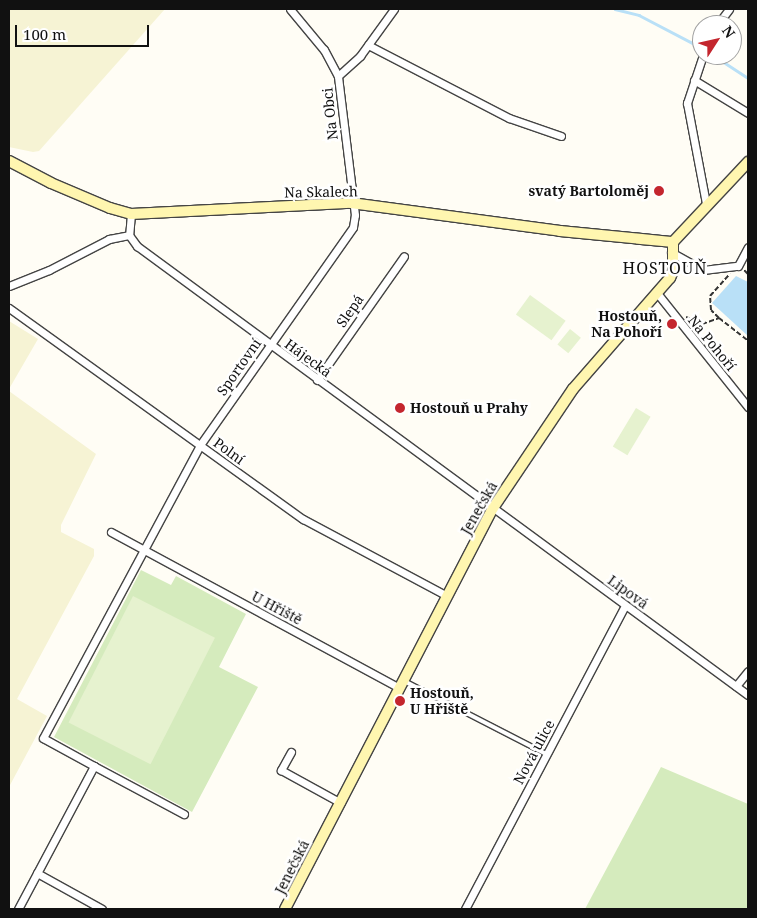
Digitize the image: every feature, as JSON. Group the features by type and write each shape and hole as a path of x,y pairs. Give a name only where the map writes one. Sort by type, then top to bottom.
{"street":[{"name":"Na Obci","path":"290,9 324,50 338,76 351,203"},
{"path":"338,76 368,45 394,9"},
{"path":"368,45 509,118 561,136"},
{"path":"699,65 686,102 706,204"},
{"path":"694,80 748,113"},
{"name":"Na Skalech","path":"9,161 51,183 110,208 131,214 351,203 672,247"},
{"path":"748,162 706,204 672,247 702,270 738,266 748,247"},
{"name":"Sportovní","path":"143,550 200,445 352,227 355,215 351,203"},
{"path":"9,286 49,270 109,239 129,235 131,214"},
{"name":"Hájecká","path":"129,235 137,246 493,508"},
{"name":"Jenečská","path":"285,909 493,508 572,389 657,293 673,271 672,247"},
{"name":"Slepá","path":"317,380 404,256"},
{"name":"Na Pohoří","path":"657,293 748,407"},
{"name":"Polní","path":"9,308 303,519 447,596"},
{"name":"Lipová","path":"493,508 748,695"},
{"name":"U Hřiště","path":"111,532 402,685"},
{"path":"143,550 43,738 184,814"},
{"name":"Nová ulice","path":"465,909 625,606"},
{"path":"736,686 748,671"},
{"path":"291,752 281,770 341,802"},
{"path":"18,909 94,766"},
{"path":"37,873 102,909"}],"lane":[{"path":"402,685 547,754"}],"path":[{"path":"738,266 710,296 710,310 748,341"},
{"path":"677,320 689,316 702,324 719,318"}],"shaded area":[{"path":"9,9 165,9 39,151 33,152 9,147"},
{"path":"9,321 38,339 9,389"},
{"path":"9,391 96,454 61,525 61,532 94,549 94,556 17,699 47,716 9,787"}],"green space":[{"path":"530,295 566,321 551,340 516,314"},
{"path":"570,329 581,338 568,353 557,345"},
{"path":"636,408 651,417 627,455 613,447"},
{"path":"141,570 171,585 176,576 246,614 219,667 258,687 192,812 54,737"},
{"path":"133,596 215,638 151,764 69,723"},
{"path":"661,767 748,804 748,909 585,909"}],"water":[{"path":"736,276 748,282 748,336 712,303"}],"waterway":[{"path":"615,9 639,15 692,43"},
{"path":"728,65 748,78"}],"place":[{"name":"svatý Bartoloměj","path":"659,191"},
{"name":"Hostouň, Na Pohoří","path":"672,324"},
{"name":"Hostouň u Prahy","path":"400,408"},
{"name":"Hostouň, U Hřiště","path":"400,701"}],"district":[{"name":"HOSTOUŇ","path":"665,268"}]}
